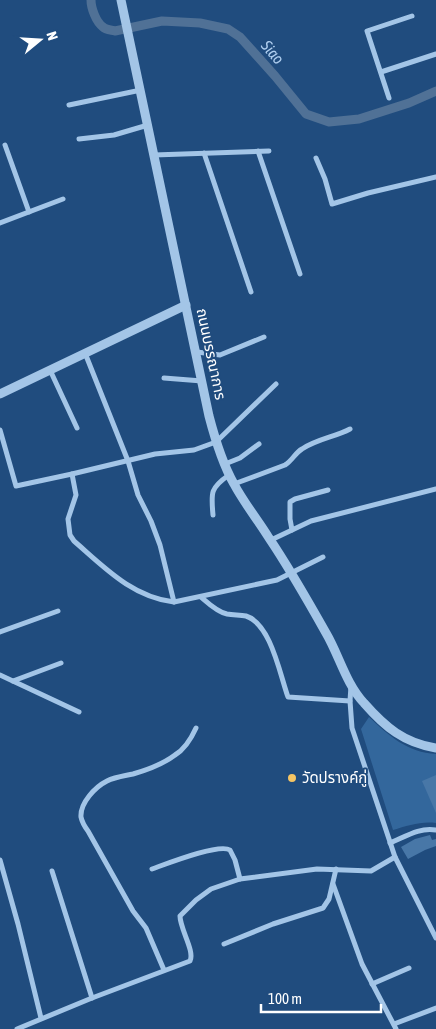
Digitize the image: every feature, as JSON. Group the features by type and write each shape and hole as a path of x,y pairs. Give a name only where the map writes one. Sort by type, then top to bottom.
{"street":[{"name":"ถนนบรรณาการ","path":"122,0 202,381 216,442 229,475 292,574 334,646 351,684 362,701 391,729 405,739 419,745 436,748"},
{"path":"389,98 367,31 412,16"},
{"path":"381,72 436,54"},
{"path":"69,105 141,90"},
{"path":"80,140 114,135 148,124"},
{"path":"5,145 29,212"},
{"path":"258,151 300,274"},
{"path":"154,155 269,151"},
{"path":"204,153 251,292"},
{"path":"316,158 325,179 332,204 368,193 436,177"},
{"path":"0,223 63,199"},
{"path":"0,394 186,305"},
{"path":"197,352 220,355 264,337"},
{"path":"85,353 128,461 138,495 160,545 174,602"},
{"path":"50,370 77,428"},
{"path":"164,378 202,381"},
{"path":"0,430 16,486 155,454 194,450 216,442 276,384"},
{"path":"234,484 285,465 292,461 302,449 350,429"},
{"path":"225,464 240,458 259,444"},
{"path":"72,474 76,495 68,519 70,535 74,541 129,587 160,601 174,602 277,580 323,557"},
{"path":"213,515 213,489 218,482 229,475"},
{"path":"292,530 290,502 328,490"},
{"path":"270,540 311,521 436,490"},
{"path":"200,597 224,614 246,616 262,628 268,639 288,697 350,701"},
{"path":"0,632 58,612"},
{"path":"13,681 61,663"},
{"path":"0,675 79,712"},
{"path":"351,684 352,728 390,844 435,935"},
{"path":"164,970 146,928 88,831 81,815 86,801 106,781 134,773 175,756 184,748 196,728"},
{"path":"390,844 419,830 436,830"},
{"path":"152,869 196,854 228,848 235,860 240,879"},
{"path":"17,1029 190,961 192,959 180,916 211,889 240,879 317,869 371,871 395,857"},
{"path":"0,860 41,1018"},
{"path":"224,944 272,924 323,908 329,899 336,869"},
{"path":"52,871 92,998"},
{"path":"333,884 362,964 395,1026 436,1008"},
{"path":"372,984 409,968"}],"shaded area":[{"path":"369,717 391,736 408,747 436,754 436,823 419,823 393,830 361,729"}],"building":[{"path":"436,775 436,813 422,781"},
{"path":"430,835 432,840 436,839 436,846 408,859 401,847 415,839"}],"waterway":[{"name":"Siao","path":"91,0 98,22 109,30 115,31 162,21 200,23 228,29 240,37 306,114 329,122 359,119 409,103 436,91"}],"place":[{"name":"วัดปรางค์กู่","path":"292,778"}]}
